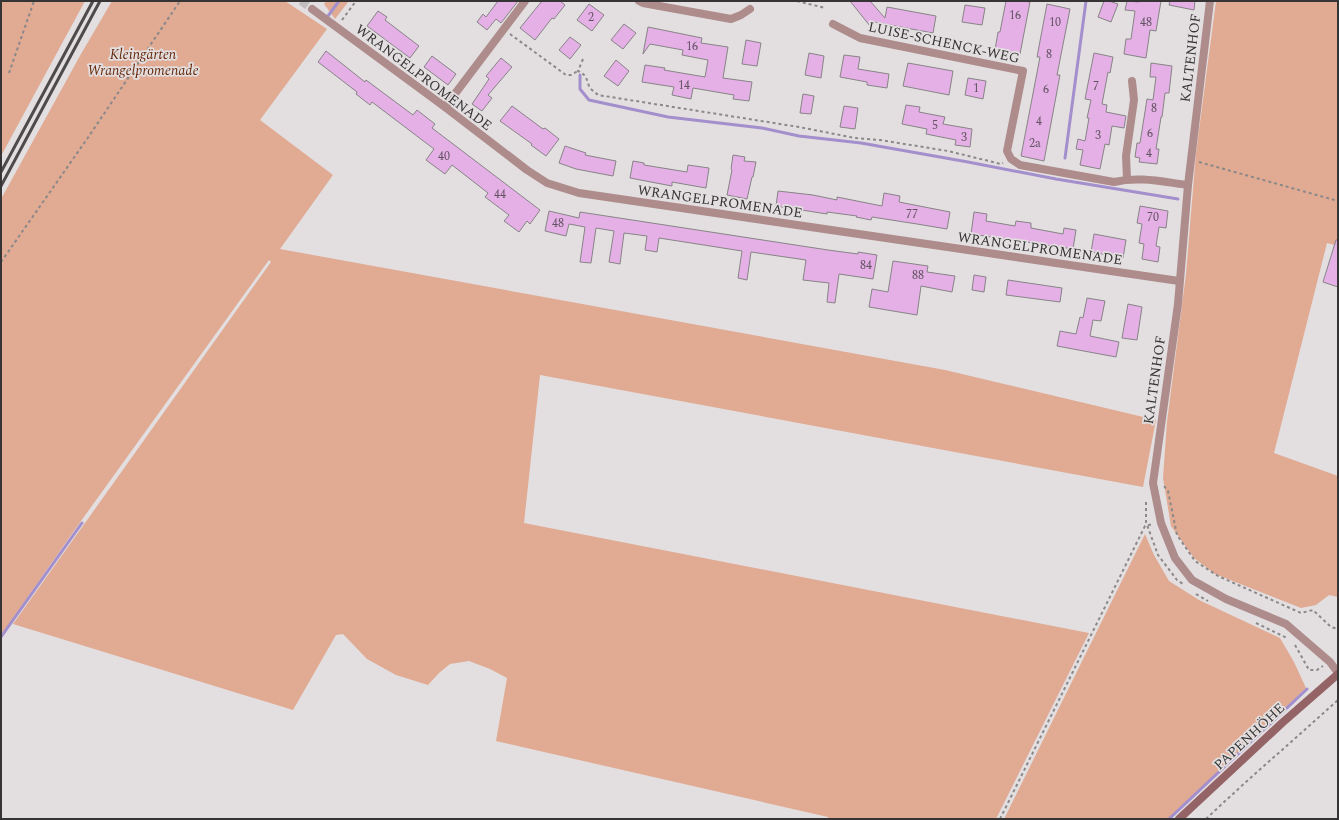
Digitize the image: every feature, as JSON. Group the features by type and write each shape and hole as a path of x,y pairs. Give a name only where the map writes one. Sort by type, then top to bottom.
{"main road":[{"name":"PAPENHÖHE","path":"1179,819 1338,673"}],"street":[{"path":"445,108 526,1"},
{"path":"639,1 643,3 732,19 750,9"},
{"name":"KALTENHOF","path":"1210,1 1190,160 1178,304 1153,483 1161,523 1175,558 1192,580 1226,599 1286,624 1330,662 1338,673"},
{"name":"WRANGELPROMENADE","path":"312,9 527,170 547,183 579,193 1180,281"},
{"name":"LUISE-SCHENCK-WEG","path":"833,24 860,38 1023,71 1007,151 1011,159"},
{"path":"1127,179 1126,156 1134,100 1132,82"},
{"path":"1011,159 1020,165 1114,182 1127,179 1140,179 1188,185"}],"path":[{"path":"9,73 34,1"},
{"path":"1,262 87,139 180,1"},
{"path":"336,27 356,1"},
{"path":"797,1 825,8"},
{"path":"505,30 566,75 571,75 578,71 583,59"},
{"path":"578,71 584,73 591,90 598,95 791,126 855,138 880,140 948,151 1000,164 1011,159"},
{"path":"1190,160 1338,201"},
{"path":"1154,474 1168,491 1177,535 1195,561 1218,576 1301,613 1314,610 1331,628 1338,629"},
{"path":"1000,819 1145,526 1161,523"},
{"path":"1206,819 1256,772 1338,700"}],"green space":[{"name":"Kleingärten Wrangelpromenade","path":"1,1 85,1 1,156"},
{"path":"112,1 285,1 327,29 260,120 333,175 280,249 945,370 1156,420 1143,487 540,375 524,523 1089,633 996,819 828,819 828,817 496,741 507,678 490,669 469,661 450,664 428,685 396,675 367,659 343,634 336,635 293,710 13,624 271,262 269,260 1,635 1,199"},
{"path":"326,1 349,1 335,19 324,4"},
{"path":"1216,1 1338,1 1338,246 1327,243 1274,453 1338,476 1338,597 1329,595 1316,605 1301,608 1215,574 1194,558 1171,526 1163,478 1167,422 1186,274 1196,153"},
{"path":"1145,534 1154,555 1169,581 1199,600 1280,638 1294,662 1306,688 1168,819 1004,819"}],"building":[{"path":"498,1 518,1 501,23 496,19 487,30 477,22 483,14 486,17"},
{"path":"542,1 560,1 565,5 554,19 552,18 535,40 520,28"},
{"path":"850,1 870,1 885,18 887,7 936,16 933,33 874,22 870,26"},
{"path":"1006,1 1030,2 1020,54 995,50"},
{"path":"1104,1 1118,4 1111,22 1098,17"},
{"path":"1127,1 1161,1 1156,31 1150,30 1146,58 1124,54 1126,39 1131,39 1135,11 1125,10"},
{"path":"1170,1 1195,1 1194,10 1169,5"},
{"path":"589,4 604,15 592,31 577,20"},
{"path":"1047,4 1070,9 1057,75 1060,75 1044,161 1021,156 1040,57 1037,57"},
{"path":"965,5 985,8 982,25 962,22"},
{"path":"378,11 387,17 385,20 419,46 410,58 367,26"},
{"path":"624,24 636,33 623,49 611,40"},
{"path":"648,27 702,38 701,43 728,47 723,78 752,82 749,101 733,99 734,95 693,88 691,99 672,95 674,87 642,82 645,65 705,77 708,60 682,55 683,50 650,44 643,54"},
{"path":"570,37 581,45 570,59 559,50"},
{"path":"746,40 761,43 757,66 742,64"},
{"path":"326,51 365,82 366,80 413,115 417,110 435,124 432,128 540,210 530,224 527,221 519,232 504,221 509,215 485,197 488,193 452,165 445,174 426,160 434,149 372,102 370,105 356,94 357,92 318,62"},
{"path":"809,53 824,56 821,78 805,75"},
{"path":"1094,53 1113,57 1110,73 1108,72 1102,104 1107,105 1106,112 1126,116 1124,128 1112,126 1109,145 1105,144 1100,169 1080,165 1083,150 1076,149 1078,139 1085,141 1089,118 1087,118 1091,100 1085,99"},
{"path":"844,55 860,57 858,69 889,74 887,88 867,85 867,82 840,77"},
{"path":"432,56 456,74 448,85 424,67"},
{"path":"501,58 512,67 488,95 492,98 482,111 472,104 489,79 486,76"},
{"path":"616,60 629,71 618,86 604,76"},
{"path":"908,63 953,71 949,95 903,86"},
{"path":"1151,63 1172,66 1169,93 1165,93 1156,149 1159,149 1157,164 1139,162 1140,158 1135,157 1137,143 1140,143 1147,99 1153,100 1156,77 1150,77"},
{"path":"968,78 986,81 983,99 965,95"},
{"path":"803,94 814,96 811,114 800,113"},
{"path":"906,105 920,107 919,112 945,117 943,124 972,129 970,147 955,145 956,140 926,134 927,129 902,124"},
{"path":"512,106 559,139 546,156 500,121"},
{"path":"844,106 858,108 855,129 840,127"},
{"path":"565,146 586,153 585,155 616,161 613,176 576,169 559,163"},
{"path":"733,155 745,157 744,161 756,162 747,199 727,195 732,170"},
{"path":"633,161 644,163 644,165 687,172 688,165 709,168 706,188 672,182 672,186 630,178"},
{"path":"778,191 813,195 837,200 837,197 882,206 884,193 900,196 899,202 950,212 947,229 872,217 871,220 856,217 857,216 827,212 827,214 776,206"},
{"path":"1140,206 1168,211 1166,228 1159,227 1156,246 1160,247 1158,262 1142,259 1144,244 1139,243 1142,224 1137,223"},
{"path":"549,211 579,218 580,212 828,250 877,255 873,279 839,274 835,303 827,302 829,283 803,280 806,260 751,252 747,280 738,278 742,251 659,238 657,252 645,250 647,236 624,233 620,264 609,262 614,231 596,228 591,263 580,262 585,227 569,224 566,236 545,231"},
{"path":"974,212 987,214 986,221 1015,226 1016,221 1031,223 1031,228 1063,234 1064,228 1076,230 1073,249 971,234"},
{"path":"1094,234 1126,240 1123,258 1091,252"},
{"path":"1336,240 1338,240 1338,287 1323,282"},
{"path":"893,261 928,266 927,272 955,276 952,292 921,286 917,315 869,307 872,289 888,292"},
{"path":"974,275 986,277 984,292 972,290"},
{"path":"1008,280 1062,288 1060,302 1006,295"},
{"path":"1087,298 1105,301 1101,321 1093,320 1090,336 1119,342 1116,357 1057,346 1060,331 1076,334 1080,317 1083,318"},
{"path":"1128,304 1142,307 1137,340 1122,338"}],"waterway":[{"path":"328,16 339,1"},
{"path":"1065,158 1086,1"},
{"path":"580,75 580,89 589,100 668,117 762,128 799,136 861,143 1056,179 1178,199"},
{"path":"1,637 82,523"},
{"path":"1169,819 1307,689"}],"tunnel":[{"path":"301,1 312,9"}],"railway":[{"path":"1,172 93,1"},
{"path":"1,186 100,1"}]}
